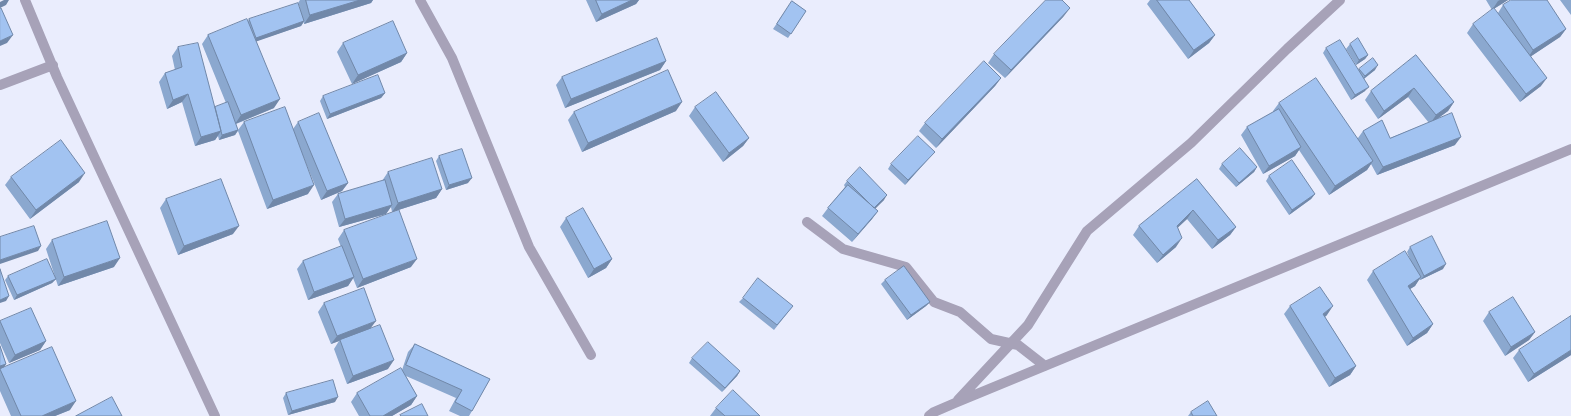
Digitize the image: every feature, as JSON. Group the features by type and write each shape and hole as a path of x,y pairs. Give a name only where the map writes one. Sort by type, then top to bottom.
{"street":[{"path":"25,0 53,65 215,416"},
{"path":"420,0 452,58 529,247 591,355"},
{"path":"955,403 1028,325 1087,231 1191,143 1287,49 1340,0"},
{"path":"0,86 53,65"},
{"path":"929,416 934,412 955,403 1571,149"},
{"path":"807,222 843,249 906,267 934,302 960,312 991,339 1018,345 1045,366"}],"building":[{"path":"306,0 360,0 310,15"},
{"path":"596,0 632,0 602,14"},
{"path":"1046,0 1062,0 1070,8 1011,70 994,54"},
{"path":"1157,0 1189,0 1215,35 1194,50"},
{"path":"1511,0 1547,0 1566,29 1533,50 1503,5"},
{"path":"792,1 806,11 791,34 777,24"},
{"path":"298,3 304,21 256,38 249,19"},
{"path":"0,8 13,35 0,41"},
{"path":"1494,8 1547,78 1526,94 1473,24"},
{"path":"247,19 280,99 241,115 208,35"},
{"path":"393,21 407,53 358,75 343,43"},
{"path":"657,38 666,61 571,99 562,77"},
{"path":"1358,38 1368,55 1359,60 1350,44"},
{"path":"1340,40 1369,87 1355,95 1326,48"},
{"path":"198,43 221,131 201,137 188,94 173,100 165,73 182,67 178,47"},
{"path":"1416,55 1454,102 1436,115 1414,88 1384,111 1371,91"},
{"path":"1373,58 1378,65 1365,76 1359,69"},
{"path":"984,61 1001,78 942,139 925,123"},
{"path":"668,70 682,102 588,143 574,112"},
{"path":"378,75 385,93 330,114 323,96"},
{"path":"1316,78 1373,161 1335,186 1279,103"},
{"path":"716,92 749,138 729,153 695,107"},
{"path":"228,102 238,130 222,135 215,107"},
{"path":"285,107 314,185 273,200 244,122"},
{"path":"1279,109 1301,147 1269,166 1247,127"},
{"path":"319,113 348,183 327,191 298,122"},
{"path":"1452,113 1461,137 1383,167 1363,131 1382,120 1390,138"},
{"path":"918,136 935,152 908,180 891,164"},
{"path":"61,140 85,173 36,210 11,177"},
{"path":"1240,148 1257,167 1239,183 1222,164"},
{"path":"462,149 472,178 449,185 439,156"},
{"path":"432,158 442,189 398,203 388,172"},
{"path":"1292,160 1315,194 1292,210 1269,176"},
{"path":"860,167 887,195 874,208 847,181"},
{"path":"221,179 239,226 184,246 166,199"},
{"path":"1197,179 1236,227 1218,240 1193,210 1177,226 1182,238 1163,255 1139,226"},
{"path":"385,180 392,205 345,219 338,194"},
{"path":"848,185 878,211 858,234 828,208"},
{"path":"583,208 612,259 594,269 566,218"},
{"path":"399,210 417,259 363,279 344,230"},
{"path":"107,221 120,258 64,277 52,240"},
{"path":"34,226 41,246 0,260 0,237"},
{"path":"1432,236 1446,264 1424,276 1410,247"},
{"path":"342,246 354,277 314,292 303,261"},
{"path":"1405,251 1421,277 1408,286 1433,324 1413,338 1373,271"},
{"path":"47,259 56,279 17,295 8,276"},
{"path":"904,266 930,302 911,315 885,280"},
{"path":"0,269 9,296 0,300"},
{"path":"758,278 793,306 777,325 743,298"},
{"path":"1320,287 1333,306 1323,314 1356,366 1335,378 1290,306"},
{"path":"364,288 376,321 337,336 324,303"},
{"path":"1513,297 1535,332 1511,347 1489,312"},
{"path":"31,308 46,341 15,355 0,321"},
{"path":"1571,316 1571,350 1534,374 1519,350"},
{"path":"380,325 394,360 353,376 340,340"},
{"path":"708,342 740,371 725,388 692,358"},
{"path":"415,344 490,379 472,411 455,402 462,390 406,365"},
{"path":"0,346 6,364 0,366"},
{"path":"52,347 76,401 42,416 21,416 0,369"},
{"path":"401,368 417,396 383,416 370,416 357,393"},
{"path":"333,380 338,397 292,411 286,393"},
{"path":"733,390 760,416 725,416 716,408"},
{"path":"112,397 122,416 76,416"},
{"path":"1208,401 1217,416 1193,416 1191,412"},
{"path":"422,404 428,416 400,415"}]}
